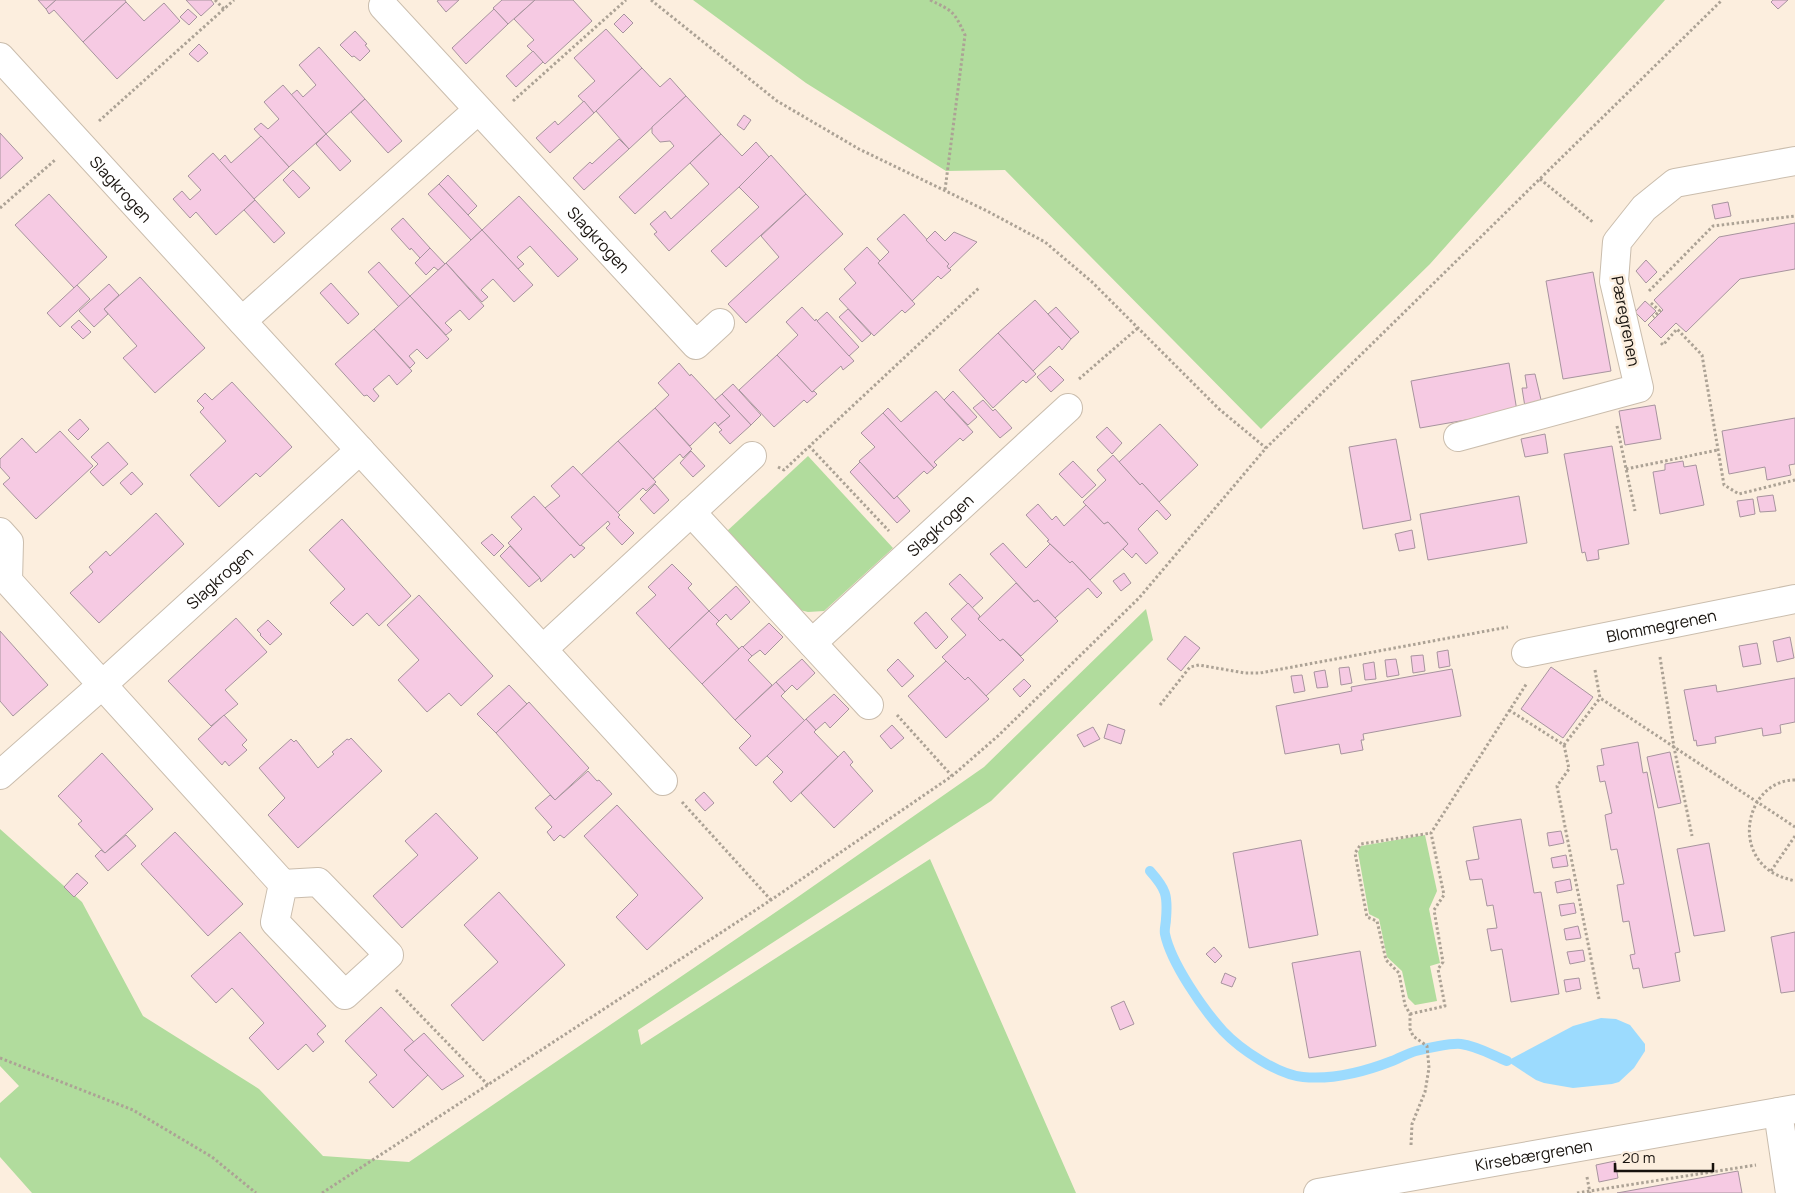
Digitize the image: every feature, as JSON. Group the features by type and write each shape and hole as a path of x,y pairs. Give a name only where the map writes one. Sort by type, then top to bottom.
{"street":[{"name":"Slagkrogen","path":"383,6 696,345 720,323"},
{"name":"Slagkrogen","path":"0,57 663,781"},
{"path":"242,321 478,110"},
{"path":"1618,242 1644,208 1675,183 1795,161"},
{"name":"Pæregrenen","path":"1458,437 1639,388 1631,298 1614,281 1618,242"},
{"name":"Slagkrogen","path":"812,643 1068,408"},
{"name":"Slagkrogen","path":"0,775 102,685 360,450"},
{"path":"543,649 752,456"},
{"path":"691,512 869,705"},
{"path":"0,532 9,542 4,581 102,685 283,884"},
{"name":"Blommegrenen","path":"1538,651 1795,598"},
{"path":"318,882 389,955 345,994 275,922 283,884 318,882"},
{"name":"Kirsebærgrenen","path":"1318,1193 1787,1111 1786,1161 1790,1193"}],"path":[{"path":"215,0 225,10"},
{"path":"0,208 234,0"},
{"path":"478,110 513,102 626,0"},
{"path":"651,0 777,101 859,150 945,190 1045,242 1092,282 1139,327 1219,409 1266,448"},
{"path":"930,0 948,9 956,16 965,35 945,190"},
{"path":"322,1193 771,900 952,776 999,735 1139,598 1266,448 1722,0"},
{"path":"1540,179 1618,242"},
{"path":"1650,321 1660,310 1631,298 1713,226 1795,216"},
{"path":"752,456 784,470 980,287"},
{"path":"1068,408 1074,384 1139,327"},
{"path":"1657,339 1663,345 1677,329 1702,355 1724,485 1739,494 1795,480"},
{"path":"1611,395 1635,511"},
{"path":"809,446 910,553"},
{"path":"1626,469 1718,450"},
{"path":"1160,705 1190,667 1198,665 1245,673 1260,673 1511,627"},
{"path":"1655,627 1674,747 1692,836"},
{"path":"1564,745 1600,698 1591,640"},
{"path":"1410,1014 1445,1006 1438,969 1443,962 1434,910 1444,895 1431,833 1509,710 1538,651"},
{"path":"1600,698 1795,827"},
{"path":"869,705 892,709 952,776"},
{"path":"1509,710 1564,745 1569,769 1557,786 1599,999"},
{"path":"1795,780 1789,780 1771,788 1757,802 1750,818 1749,836 1754,853 1764,867 1779,877 1795,880"},
{"path":"663,781 771,900"},
{"path":"1414,1176 1410,1154 1412,1124 1425,1092 1429,1068 1427,1046 1413,1036 1410,1029 1410,1014 1405,1005 1399,973 1386,960 1377,921 1367,917 1355,853 1361,844 1431,833"},
{"path":"1771,871 1795,836"},
{"path":"375,968 488,1085"},
{"path":"0,1058 133,1110 212,1157 256,1193"},
{"path":"1577,1193 1786,1161"}],"green space":[{"path":"693,0 1665,0 1430,264 1261,429 1005,170 946,171 806,83"},
{"path":"808,456 893,548 824,611 808,612 796,609 726,532"},
{"path":"1146,609 1153,640 991,801 638,1030 641,1045 930,859 1076,1193 32,1193 0,1157 0,1103 19,1086 0,1066 0,829 82,902 143,1016 259,1089 323,1156 409,1162 792,901 984,767"},
{"path":"1425,835 1437,891 1429,909 1440,963 1430,966 1437,1001 1415,1005 1408,998 1402,971 1387,957 1379,919 1369,914 1358,852 1361,846"}],"water":[{"path":"1601,1018 1616,1019 1630,1025 1645,1044 1645,1051 1634,1068 1619,1082 1573,1088 1544,1083 1536,1080 1507,1061 1573,1026"}],"building":[{"path":"38,0 56,0 46,9"},
{"path":"56,0 125,0 126,2 83,42 54,10 49,14 46,9"},
{"path":"186,0 211,0 214,4 201,16"},
{"path":"459,0 446,12 437,1"},
{"path":"502,0 535,0 508,24 493,8"},
{"path":"535,0 573,0 592,21 545,64 527,46 534,40 514,19"},
{"path":"1773,0 1788,0 1778,9 1771,2"},
{"path":"126,2 144,21 164,3 180,21 117,79 83,42"},
{"path":"188,9 197,17 189,25 180,17"},
{"path":"494,9 508,24 466,64 452,48"},
{"path":"624,14 633,23 623,33 614,24"},
{"path":"606,29 642,68 594,113 578,96 595,81 574,58"},
{"path":"355,31 367,44 365,45 370,51 360,61 354,56 352,57 340,45"},
{"path":"199,44 208,53 198,62 189,54"},
{"path":"319,47 365,99 326,134 291,95 297,90 303,97 316,85 299,65"},
{"path":"533,51 543,62 516,87 506,76"},
{"path":"642,68 660,87 670,78 686,96 629,149 596,111"},
{"path":"283,85 326,134 289,167 254,129 261,123 268,129 279,119 264,102"},
{"path":"686,96 721,134 635,214 619,197 674,146 670,141 660,142 652,133 652,127"},
{"path":"365,99 402,141 388,153 351,112"},
{"path":"584,101 594,113 550,153 536,138 555,121 558,125"},
{"path":"744,115 751,120 744,130 737,125"},
{"path":"0,133 23,158 0,179"},
{"path":"326,134 351,161 340,171 316,144"},
{"path":"721,134 742,156 756,142 769,157 669,251 654,234 657,232 650,224 665,211 671,219 709,184 690,163"},
{"path":"261,136 289,167 254,199 219,161 225,155 231,163"},
{"path":"619,139 629,149 584,190 573,178 590,162 592,164"},
{"path":"213,153 255,200 216,235 196,212 190,218 173,199 182,191 190,200 201,190 188,176"},
{"path":"771,155 806,194 726,267 711,251 759,207 739,187"},
{"path":"293,170 310,188 299,198 283,180"},
{"path":"448,175 477,206 468,215 439,184"},
{"path":"439,184 482,230 471,240 428,194"},
{"path":"49,194 107,257 74,288 15,225"},
{"path":"806,194 843,234 746,323 728,304 779,257 761,236"},
{"path":"519,196 578,259 558,277 530,246 517,257 524,264 518,269 482,230"},
{"path":"255,200 285,233 274,243 244,210"},
{"path":"1728,202 1731,216 1715,219 1712,205"},
{"path":"904,214 949,264 947,266 951,270 941,279 938,276 912,301 878,263 889,252 877,239"},
{"path":"403,218 430,248 420,258 391,229"},
{"path":"1795,223 1795,269 1740,279 1686,332 1676,323 1661,338 1648,325 1663,310 1654,300 1719,237"},
{"path":"482,230 533,285 514,302 493,279 481,290 488,297 482,302 446,263"},
{"path":"935,231 945,241 954,232 977,242 949,269 947,266 949,264 926,240"},
{"path":"867,247 880,261 878,263 915,304 905,313 902,310 874,336 839,299 856,283 844,269"},
{"path":"430,248 445,264 438,270 434,267 426,275 415,263"},
{"path":"1646,260 1657,272 1646,283 1636,271"},
{"path":"379,262 410,296 399,307 368,272"},
{"path":"446,263 484,306 469,320 460,310 445,323 452,330 446,335 410,296"},
{"path":"1593,272 1611,371 1563,379 1546,281"},
{"path":"140,277 205,348 155,393 123,358 137,346 104,309"},
{"path":"331,283 359,314 348,324 320,293"},
{"path":"109,284 119,295 104,309 108,314 94,327 79,311"},
{"path":"77,285 90,299 60,327 47,313"},
{"path":"410,296 449,339 427,359 417,349 409,356 415,363 410,368 374,329"},
{"path":"1035,300 1071,339 1062,350 1059,346 1033,371 998,333"},
{"path":"1645,301 1656,311 1645,322 1635,312"},
{"path":"802,307 815,321 816,319 854,361 843,370 841,366 812,392 777,355 798,335 786,322"},
{"path":"1056,307 1079,332 1071,339 1048,314"},
{"path":"848,309 871,334 862,342 839,317"},
{"path":"827,312 859,347 849,356 817,321"},
{"path":"79,320 91,332 83,339 71,327"},
{"path":"374,329 412,371 397,385 389,375 373,389 379,396 374,402 367,395 364,396 335,364"},
{"path":"998,333 1036,374 1026,383 1023,380 993,408 959,370"},
{"path":"777,355 812,392 814,391 817,394 807,403 804,400 774,427 739,390"},
{"path":"679,363 730,416 718,426 715,422 690,446 655,408 669,395 658,383"},
{"path":"1509,363 1517,411 1420,428 1411,381"},
{"path":"1050,366 1064,380 1051,392 1037,377"},
{"path":"1535,374 1542,404 1525,407 1522,388 1527,388 1525,375"},
{"path":"232,382 292,447 260,477 256,473 219,507 190,475 226,441 200,412 204,408 197,401 205,393 212,400"},
{"path":"733,384 761,415 751,425 722,394"},
{"path":"936,391 973,432 963,441 960,438 934,462 937,465 934,468 883,413 888,408 901,422"},
{"path":"953,391 977,417 968,425 944,400"},
{"path":"722,394 751,425 730,444 719,432 722,430 718,426 730,416 715,400"},
{"path":"983,400 993,411 995,409 1012,428 1000,438 973,408"},
{"path":"1655,405 1661,439 1625,445 1619,411"},
{"path":"655,408 692,449 683,458 680,454 653,479 618,441"},
{"path":"883,413 934,468 927,474 924,471 894,499 859,461 875,447 861,433"},
{"path":"1795,418 1795,464 1789,465 1791,475 1767,480 1765,467 1729,474 1722,431"},
{"path":"80,419 89,429 78,440 68,430"},
{"path":"1160,424 1198,465 1159,502 1119,462"},
{"path":"1107,427 1122,443 1112,454 1096,437"},
{"path":"60,431 93,466 36,519 3,484 10,478 0,467 0,459 22,438 36,453"},
{"path":"1545,434 1548,453 1525,457 1521,439"},
{"path":"1396,439 1411,520 1363,529 1349,447"},
{"path":"618,441 656,482 646,491 643,488 617,513 581,475"},
{"path":"108,442 128,464 103,486 90,472 98,464 91,457"},
{"path":"1612,446 1629,544 1598,550 1599,559 1587,561 1585,552 1582,553 1564,454"},
{"path":"691,451 705,466 693,477 680,463"},
{"path":"1113,455 1171,515 1166,520 1157,510 1138,529 1158,553 1146,564 1136,553 1132,558 1123,549 1128,544 1108,522 1104,524 1083,502 1106,480 1097,470"},
{"path":"1073,461 1096,485 1082,498 1059,474"},
{"path":"1683,461 1684,467 1696,465 1704,505 1660,514 1653,472 1665,470 1665,464"},
{"path":"860,462 894,499 897,496 910,511 897,523 850,472"},
{"path":"573,466 620,515 618,517 634,533 622,545 606,528 610,524 608,521 580,546 545,508 560,496 551,486"},
{"path":"132,472 143,484 131,495 120,483"},
{"path":"655,484 669,500 654,514 640,499"},
{"path":"1773,495 1776,511 1760,512 1757,497"},
{"path":"534,496 580,546 585,548 574,558 571,554 541,582 540,578 508,543 522,529 511,517"},
{"path":"1519,496 1527,543 1428,560 1420,514"},
{"path":"1753,499 1755,514 1740,517 1737,501"},
{"path":"1038,504 1052,520 1056,516 1064,526 1086,505 1104,524 1108,522 1128,544 1090,580 1072,561 1070,563 1047,541 1049,540 1026,515"},
{"path":"156,513 184,544 99,623 70,593 93,572 89,567 106,551 110,556"},
{"path":"342,519 411,596 379,626 367,613 353,626 330,603 345,589 309,550"},
{"path":"1412,530 1415,548 1399,551 1395,534"},
{"path":"492,534 504,546 494,556 481,543"},
{"path":"1003,543 1026,568 1050,544 1070,563 1072,561 1102,593 1097,598 1088,588 1055,618 1038,600 1034,602 990,554"},
{"path":"510,546 540,578 529,587 500,556"},
{"path":"672,564 692,584 688,588 709,611 669,649 636,613 656,595 648,587"},
{"path":"1124,573 1131,583 1121,591 1113,581"},
{"path":"960,574 983,598 972,608 949,584"},
{"path":"1016,583 1034,602 1038,600 1058,621 1021,656 1003,639 1000,641 978,619"},
{"path":"736,586 750,602 731,620 726,614 719,621 709,611"},
{"path":"419,595 493,676 461,706 449,693 427,712 398,680 419,660 387,625"},
{"path":"968,603 980,616 978,619 1000,641 1003,639 1024,660 986,696 968,677 965,680 942,657 966,635 951,619"},
{"path":"709,611 719,621 716,624 739,649 702,684 669,649"},
{"path":"926,612 948,637 936,649 914,623"},
{"path":"236,618 267,652 225,690 238,704 211,726 168,681"},
{"path":"268,620 282,634 270,645 257,630"},
{"path":"769,623 783,637 765,655 760,650 752,656 743,647"},
{"path":"0,631 48,685 13,716 0,701"},
{"path":"1185,636 1200,648 1181,671 1167,659"},
{"path":"1790,637 1794,658 1777,662 1773,641"},
{"path":"1757,643 1761,664 1743,667 1739,646"},
{"path":"742,646 752,656 748,660 772,685 735,720 702,684"},
{"path":"1448,650 1450,666 1439,668 1437,652"},
{"path":"1423,655 1425,671 1413,673 1411,656"},
{"path":"802,659 815,673 797,690 792,685 785,692 776,682"},
{"path":"898,659 914,676 902,687 887,670"},
{"path":"1396,659 1399,675 1387,677 1385,660"},
{"path":"946,661 965,680 968,677 989,699 946,738 908,696"},
{"path":"1374,662 1376,679 1365,680 1363,664"},
{"path":"1349,667 1352,683 1341,685 1339,668"},
{"path":"1551,667 1593,697 1563,738 1521,709"},
{"path":"1452,669 1461,716 1363,734 1364,740 1361,740 1363,750 1341,754 1339,744 1285,754 1276,706 1352,691 1351,687"},
{"path":"1325,670 1328,687 1317,688 1314,672"},
{"path":"1302,675 1305,691 1294,693 1291,676"},
{"path":"1795,678 1795,722 1780,725 1781,733 1763,736 1762,728 1715,737 1716,743 1697,746 1696,740 1694,741 1684,690 1716,685 1717,692"},
{"path":"1024,679 1031,686 1020,697 1013,689"},
{"path":"776,682 785,692 781,696 805,721 756,766 739,748 751,736 735,720"},
{"path":"509,685 527,704 496,733 477,714"},
{"path":"834,694 849,709 830,728 825,722 816,730 806,719"},
{"path":"529,702 589,768 555,800 496,733"},
{"path":"224,715 247,740 242,745 247,750 229,766 225,761 222,765 198,739"},
{"path":"806,719 816,730 814,732 838,757 791,802 773,782 783,772 767,756"},
{"path":"1108,724 1125,730 1121,744 1104,738"},
{"path":"892,725 904,738 891,749 880,736"},
{"path":"1093,727 1100,739 1084,747 1077,735"},
{"path":"351,738 382,771 298,848 268,815 285,798 259,768 291,739 294,742 296,740 318,768 334,754 332,752 347,739"},
{"path":"1638,742 1643,773 1647,772 1680,952 1675,953 1680,981 1643,988 1639,968 1633,969 1630,955 1635,954 1629,921 1623,922 1617,885 1624,884 1617,849 1611,850 1605,815 1612,813 1605,781 1600,782 1597,766 1604,765 1601,749"},
{"path":"844,751 853,762 850,765 873,791 834,828 801,793"},
{"path":"1670,752 1681,803 1658,808 1647,757"},
{"path":"102,753 153,809 105,853 78,824 82,821 58,796"},
{"path":"588,771 612,794 564,838 560,835 554,841 547,832 552,827 535,808 550,795 555,800"},
{"path":"704,792 714,803 705,811 695,800"},
{"path":"617,805 703,898 647,950 616,917 638,895 584,836"},
{"path":"436,813 478,858 402,928 373,896 418,855 405,841"},
{"path":"1521,819 1534,893 1541,892 1559,994 1511,1002 1502,949 1491,951 1487,929 1497,928 1493,905 1487,906 1482,879 1470,880 1466,861 1479,859 1473,827"},
{"path":"1561,831 1564,843 1549,846 1547,833"},
{"path":"175,832 243,904 208,936 141,864"},
{"path":"126,835 136,846 108,871 95,856 101,850 105,853"},
{"path":"1301,840 1318,935 1249,948 1233,853"},
{"path":"1709,843 1725,931 1694,936 1677,849"},
{"path":"1566,855 1568,866 1553,868 1551,858"},
{"path":"77,873 88,883 74,897 64,887"},
{"path":"1570,879 1572,890 1557,893 1555,882"},
{"path":"499,892 565,965 483,1041 451,1005 498,962 464,925"},
{"path":"1574,903 1576,913 1561,916 1559,905"},
{"path":"1578,926 1581,938 1566,940 1564,929"},
{"path":"240,932 326,1026 317,1034 324,1042 313,1052 306,1044 278,1070 249,1038 264,1023 232,988 216,1003 191,976"},
{"path":"1795,932 1795,991 1781,993 1771,937"},
{"path":"1214,947 1222,956 1215,963 1206,954"},
{"path":"1583,950 1585,961 1570,964 1567,952"},
{"path":"1360,951 1376,1046 1309,1058 1292,963"},
{"path":"1225,973 1236,978 1232,987 1221,983"},
{"path":"1579,978 1581,989 1566,992 1564,980"},
{"path":"1124,1001 1134,1024 1120,1030 1111,1007"},
{"path":"381,1007 414,1042 404,1050 428,1075 393,1108 369,1082 377,1075 345,1041"},
{"path":"424,1033 464,1076 442,1090 404,1050"},
{"path":"1615,1161 1618,1178 1599,1182 1596,1165"},
{"path":"1738,1171 1742,1193 1617,1193"}],"waterway":[{"path":"1150,871 1160,883 1165,893 1167,904 1165,934 1168,946 1181,972 1206,1011 1239,1046 1282,1072 1315,1078 1337,1076 1371,1069 1416,1051 1457,1044 1473,1047 1507,1061"}]}
